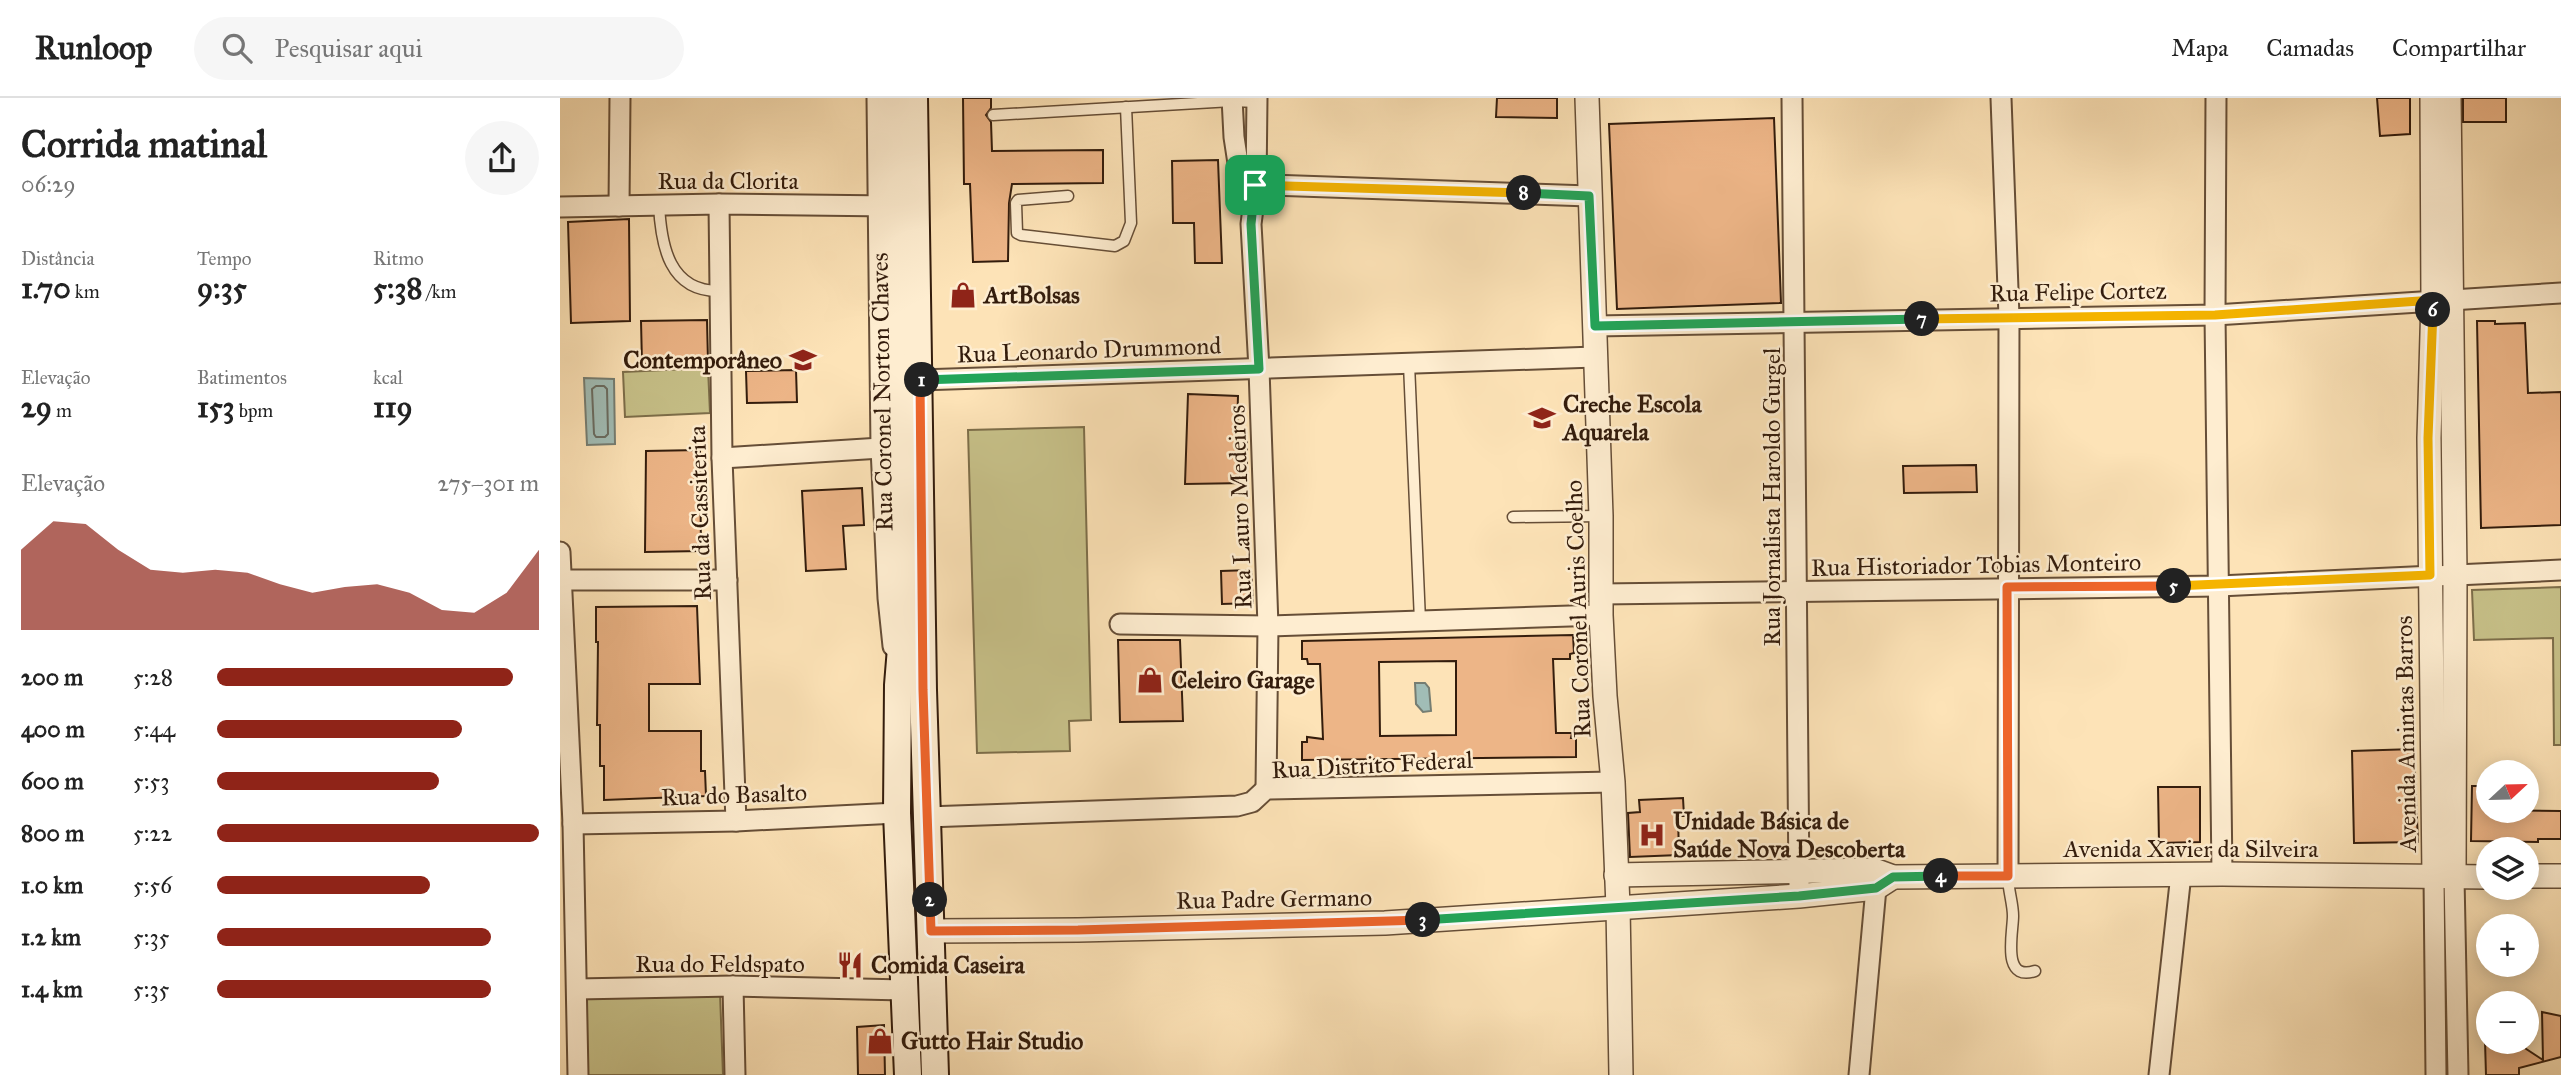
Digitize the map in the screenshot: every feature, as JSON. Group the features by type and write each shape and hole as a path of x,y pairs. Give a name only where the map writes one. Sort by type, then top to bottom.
{"main road":[{"name":"Rua Coronel Norton Chaves","path":"894,98 888,206 904,611 898,685 897,813 908,1075"},
{"name":"Rua Coronel Norton Chaves","path":"914,98 926,817 935,1075"},
{"path":"901,892 911,882 919,880 923,881 930,893"}],"street":[{"path":"619,206 621,98"},
{"name":"Rua Coronel Norton Chaves","path":"877,98 888,206 881,448 888,598 898,685"},
{"name":"Rua Coronel Auris Coelho","path":"1587,98 1601,516 1601,605 1605,696 1613,782 1621,1075"},
{"name":"Rua Jornalista Haroldo Gurgel","path":"1792,98 1799,896"},
{"path":"2001,98 2009,317 2008,879"},
{"path":"2216,98 2215,315 2222,874"},
{"name":"Avenida Amintas Barros","path":"2432,98 2455,574 2436,1075"},
{"name":"Avenida Amintas Barros","path":"2449,98 2443,300 2428,438 2430,575 2444,878 2458,1075"},
{"name":"Rua Lauro Medeiros","path":"1232,99 1234,137 1248,184"},
{"name":"Rua Lauro Medeiros","path":"1257,100 1248,184 1259,369 1268,626 1266,789"},
{"path":"1248,184 1589,196"},
{"name":"Rua da Clorita","path":"560,207 719,204 888,206"},
{"name":"Rua da Cassiterita","path":"719,204 722,458 736,821"},
{"name":"Rua Felipe Cortez","path":"1595,326 2215,315 2561,293"},
{"name":"Rua Leonardo Drummond","path":"920,380 1595,357"},
{"path":"722,458 881,448"},
{"path":"560,552 561,629 573,824 578,1075"},
{"name":"Rua Historiador Tobias Monteiro","path":"1120,624 1268,626 1420,621 1601,605 1797,593 2007,587 2219,586 2561,570"},
{"path":"561,580 727,580"},
{"name":"Rua Distrito Federal","path":"926,817 1237,806 1252,802 1266,789 1613,782"},
{"name":"Rua do Basalto","path":"573,824 736,821 897,813"},
{"name":"Avenida Xavier da Silveira","path":"1616,875 1799,871 1881,878 2008,879 2181,874 2476,877"},
{"path":"2159,1075 2181,874"},
{"path":"2539,876 2561,876"},
{"path":"1859,1075 1881,878"},
{"name":"Avenida Xavier da Silveira","path":"1618,907 1799,896 1881,878"},
{"name":"Rua Padre Germano","path":"931,931 1385,923 1618,907"},
{"path":"733,986 736,1075"},
{"name":"Rua do Feldspato","path":"577,989 733,986 904,990"}],"lane":[{"path":"993,115 1232,99 1257,100"},
{"path":"1068,196 1018,200 1017,233 1115,246 1124,241 1131,223 1126,107"},
{"path":"659,205 661,237 673,268 683,279 696,287 708,292 720,291"},
{"path":"1409,364 1420,621"},
{"path":"1513,517 1601,516"},
{"path":"2008,879 2013,918 2009,942 2012,959 2020,972 2027,974 2035,971"}],"shaded area":[{"path":"708,368 710,413 625,417 623,372"},
{"path":"1084,427 1091,720 1069,721 1070,751 977,753 968,430"},
{"path":"2561,587 2561,745 2554,745 2553,638 2474,640 2472,590"},
{"path":"581,993 720,993 723,1075 583,1075"}],"water":[{"path":"584,378 614,379 615,444 587,445"},
{"path":"1415,683 1425,683 1429,688 1431,711 1423,712 1416,704"}],"building":[{"path":"963,98 991,98 991,108 986,115 991,122 992,151 1103,150 1103,183 1012,184 1008,261 973,262 970,184 964,184"},
{"path":"1497,98 1557,98 1557,118 1496,117"},
{"path":"2377,98 2410,98 2410,134 2380,136"},
{"path":"2463,98 2506,98 2506,122 2463,122"},
{"path":"1774,118 1781,303 1617,309 1609,124"},
{"path":"1218,160 1222,263 1195,263 1194,223 1173,223 1172,161"},
{"path":"629,219 630,321 571,323 568,222"},
{"path":"707,320 708,362 642,364 641,321"},
{"path":"2477,321 2495,321 2495,324 2525,323 2528,393 2561,392 2561,525 2481,528"},
{"path":"796,370 797,402 747,403 746,371"},
{"path":"1188,394 1238,396 1237,430 1238,433 1247,433 1247,483 1185,484"},
{"path":"700,450 701,551 645,552 646,451"},
{"path":"1976,465 1977,492 1904,493 1903,466"},
{"path":"862,488 864,525 843,526 846,569 806,571 802,491"},
{"path":"1251,570 1253,603 1222,604 1221,571"},
{"path":"697,606 700,684 649,684 649,731 701,731 701,771 705,771 706,796 604,800 604,766 600,766 600,725 597,725 596,607"},
{"path":"1573,635 1574,653 1570,654 1570,659 1553,659 1556,733 1572,733 1571,738 1576,738 1576,757 1302,760 1302,742 1307,742 1307,737 1323,739 1320,664 1308,664 1307,659 1302,659 1302,641","holes":["1456,661 1456,735 1380,736 1379,662"]},
{"name":"Celeiro Garage","path":"1118,640 1180,640 1183,721 1120,722"},
{"path":"2414,749 2418,842 2354,843 2352,751"},
{"path":"2472,786 2476,786 2476,823 2539,823 2539,811 2561,811 2561,839 2476,837 2476,841 2471,841"},
{"path":"2158,787 2200,787 2200,842 2159,843"},
{"name":"Unidade Básica de Saúde Nova Descoberta","path":"1683,798 1684,816 1678,816 1679,855 1630,857 1628,813 1640,812 1639,800"},
{"path":"2542,1012 2561,1016 2561,1057 2519,1068 2519,1075 2486,1075 2485,1054 2534,1054 2543,1060"},
{"path":"884,1025 885,1075 858,1075 857,1027"}],"place":[{"name":"ArtBolsas","path":"963,295"},
{"name":"Contemporâneo","path":"803,360"},
{"name":"Creche Escola Aquarela","path":"1542,418"},
{"name":"Celeiro Garage","path":"1150,680"},
{"name":"Unidade Básica de Saúde Nova Descoberta","path":"1652,835"},
{"name":"Comida Caseira","path":"850,965"},
{"name":"Gutto Hair Studio","path":"880,1041"}],"route":[{"path":"1255,185 1589,196 1595,326 2215,315 2434,300 2428,438 2430,575 2219,586 2007,587 2008,876 1893,877 1876,888 1799,896 1385,923 931,931 923,690 920,380 1259,369 1251,224 1255,185"}]}
